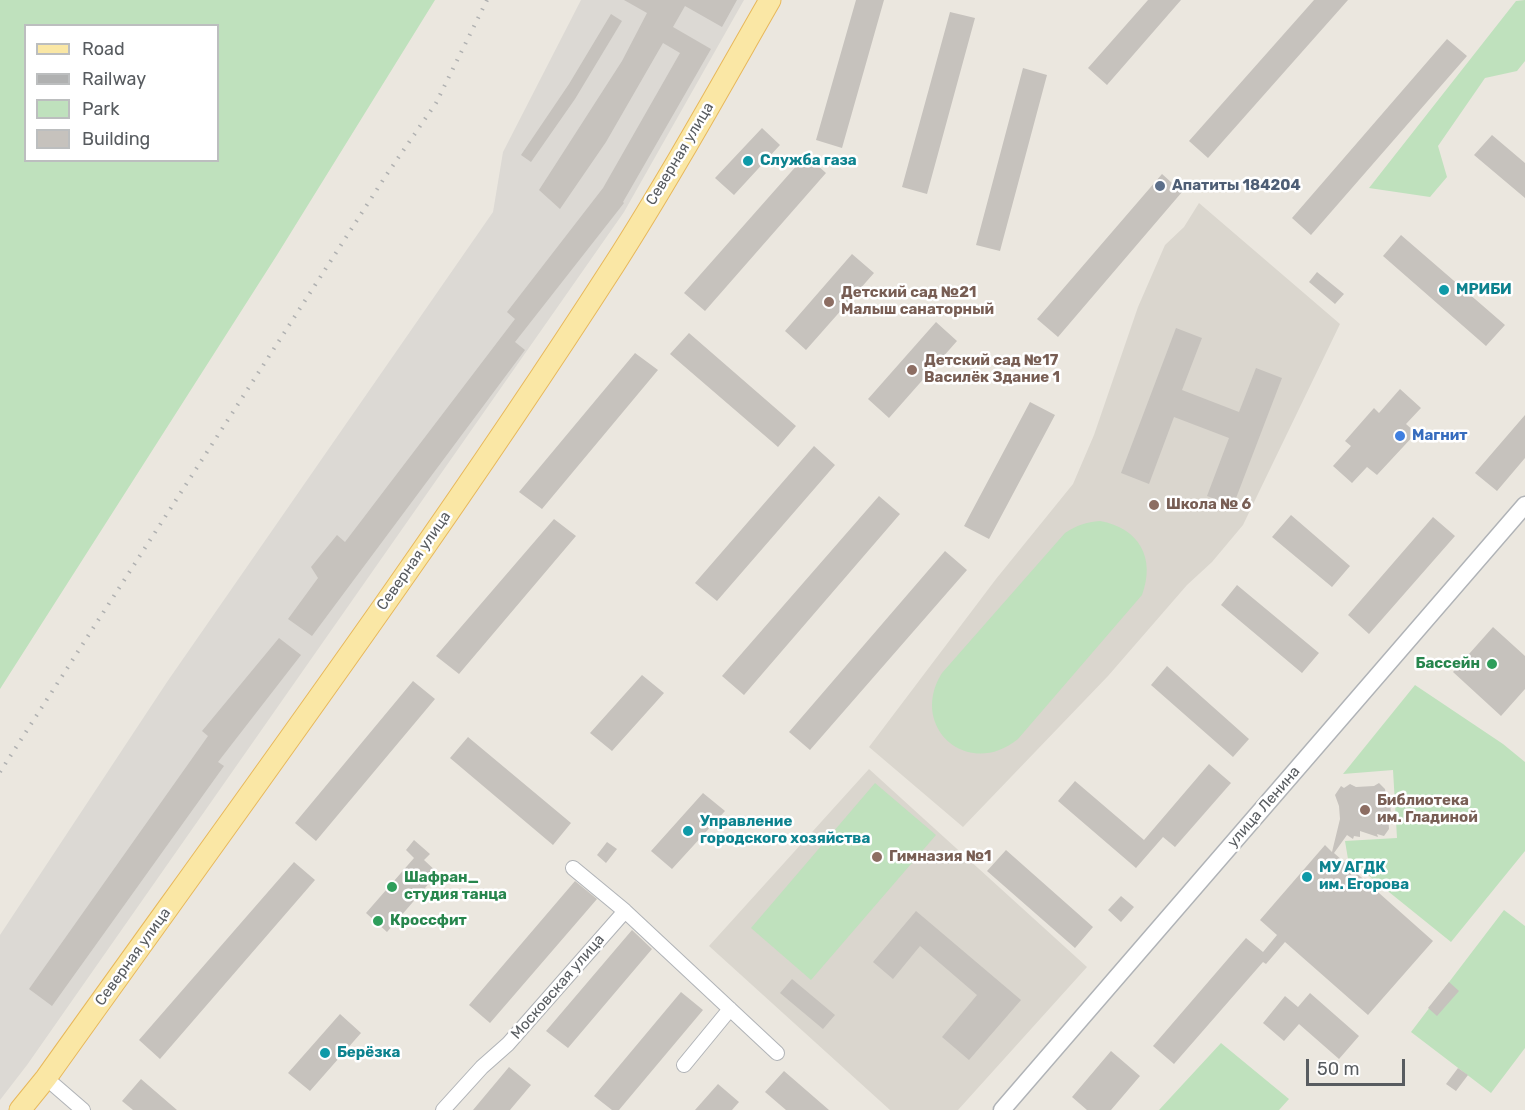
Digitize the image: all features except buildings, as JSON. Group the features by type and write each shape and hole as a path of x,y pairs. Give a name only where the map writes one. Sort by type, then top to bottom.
{"main road":[{"name":"Северная улица","path":"29,1107 46,1078 232,819 519,409 616,261 770,0"}],"street":[{"name":"улица Ленина","path":"1002,1110 1525,505"},
{"path":"573,868 625,911 777,1053"},
{"name":"Московская улица","path":"443,1110 482,1066 508,1044 625,911"},
{"path":"684,1065 730,1009"},
{"path":"46,1078 83,1110"}],"shaded area":[{"path":"581,0 744,0 624,212 27,1065 0,1100 0,935 167,682 493,212 503,152"},
{"name":"Школа № 6","path":"1199,203 1340,324 1243,525 1108,676 963,827 869,747 996,579 1073,484 1094,435 1138,307 1165,245 1184,227"},
{"name":"Гимназия №1","path":"869,769 1087,967 958,1110 890,1110 709,946"}],"green space":[{"path":"0,0 435,0 277,255 0,689"},
{"path":"1525,0 1525,61 1517,71 1485,78 1438,146 1447,177 1430,197 1369,188 1516,1"},
{"path":"1100,521 1125,530 1141,547 1147,569 1142,595 1018,739 999,750 980,754 963,750 948,742 938,728 933,712 933,693 942,673 1065,533 1082,524"},
{"path":"1415,685 1503,744 1525,762 1525,851 1451,942 1348,859 1345,841 1397,838 1393,770 1343,774"},
{"path":"875,783 936,835 811,980 751,928"},
{"path":"1504,910 1525,926 1525,1048 1491,1093 1411,1032"},
{"path":"1221,1043 1289,1099 1279,1110 1159,1110"}],"railway":[{"path":"0,772 385,177 436,103 487,0"}],"place":[{"name":"Служба газа","path":"748,161"},
{"name":"Апатиты 184204","path":"1160,186"},
{"name":"МРИБИ","path":"1444,290"},
{"name":"Детский сад №21 Малыш санаторный","path":"829,302"},
{"name":"Детский сад №17 Василёк Здание 1","path":"912,370"},
{"name":"Магнит","path":"1400,436"},
{"name":"Школа № 6","path":"1154,505"},
{"name":"Бассейн","path":"1492,664"},
{"name":"Библиотека им. Гладиной","path":"1365,810"},
{"name":"Управление городского хозяйства","path":"688,831"},
{"name":"Гимназия №1","path":"877,857"},
{"name":"МУ АГДК им. Егорова","path":"1307,877"},
{"name":"Шафран_ студия танца","path":"392,887"},
{"name":"Кроссфит","path":"378,921"},
{"name":"Берёзка","path":"325,1053"}]}
